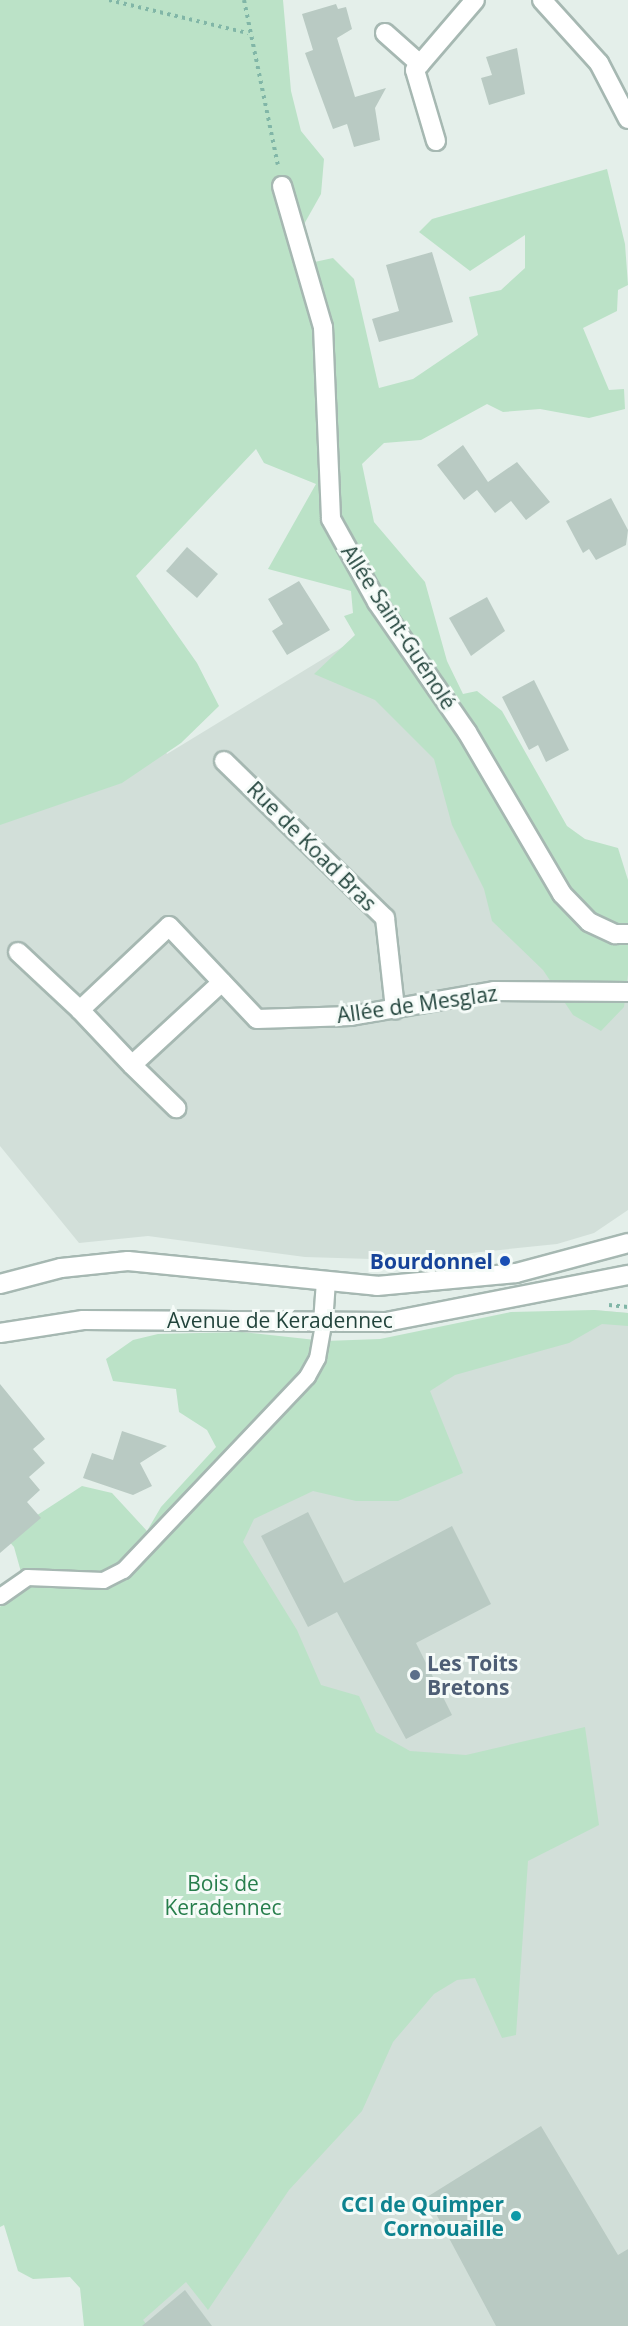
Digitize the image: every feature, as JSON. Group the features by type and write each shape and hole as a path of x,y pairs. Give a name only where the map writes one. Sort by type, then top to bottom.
{"street":[{"path":"436,141 415,78 420,64 475,0"},
{"path":"542,0 599,63 628,119"},
{"path":"385,33 420,64"},
{"name":"Allée Saint-Guénolé","path":"282,186 323,327 331,519 377,602 467,732 562,894 589,922 615,934 628,934"},
{"name":"Rue de Koad Bras","path":"224,761 385,918 395,1009"},
{"name":"Allée de Mesglaz","path":"80,1010 169,926 257,1019 395,1009 494,991 628,992"},
{"path":"18,952 80,1010 176,1108"},
{"path":"132,1065 222,982"},
{"name":"Avenue de Keradennec","path":"0,1284 61,1268 128,1261 377,1286 516,1273 628,1243"},
{"name":"Avenue de Keradennec","path":"0,1333 83,1320 323,1323 413,1318 628,1275"},
{"path":"323,1323 326,1281"}],"lane":[{"path":"0,1596 27,1577 104,1580 123,1570 307,1376 317,1358 323,1323"}],"path":[{"path":"109,0 248,33"},
{"path":"244,0 248,33 282,186"}],"shaded area":[{"path":"364,634 628,962 628,1210 594,1233 557,1244 404,1260 305,1257 148,1236 79,1243 0,1146 0,795 141,710 167,754"},
{"path":"594,1310 628,1313 628,2326 123,2326 167,1603 341,1373"}],"green space":[{"path":"0,0 283,0 291,91 301,131 324,159 321,194 303,226 287,237 296,266 333,258 354,279 379,388 413,379 478,335 469,297 501,290 525,268 525,235 470,271 419,232 432,219 607,169 625,244 628,285 618,290 617,311 583,328 609,390 624,389 625,409 589,418 540,409 503,412 487,404 421,440 384,443 362,464 374,522 425,582 447,661 463,694 477,691 502,711 567,826 585,839 618,848 628,880 628,974 624,1007 601,1031 573,1015 543,970 492,921 484,889 452,825 434,759 375,700 314,674 355,635 344,616 353,613 351,591 268,569 316,484 264,463 256,449 136,576 197,663 219,706 181,743 122,783 0,825"},
{"name":"Bois de Keradennec","path":"594,1310 628,1313 628,1326 602,1324 569,1343 455,1375 430,1391 463,1473 398,1501 356,1501 313,1491 254,1519 243,1542 297,1630 321,1685 359,1696 376,1732 410,1751 466,1755 585,1727 599,1825 528,1861 516,2035 502,2038 475,1978 457,1980 434,1994 393,2042 362,2111 289,2190 208,2310 186,2282 143,2320 148,2326 84,2326 80,2288 70,2277 33,2279 18,2271 4,2225 0,2227 0,1607 21,1572 14,1547 0,1531 0,1500 22,1525 82,1486 112,1493 147,1531 161,1507 216,1447 207,1430 179,1412 176,1389 113,1381 106,1359 133,1340 158,1334 242,1332 325,1341 380,1339 511,1312"}],"building":[{"path":"336,4 338,9 346,7 352,29 337,38 355,97 386,88 375,108 380,140 354,147 347,124 333,129 305,53 313,50 302,14"},
{"path":"517,48 525,94 489,105 481,78 492,75 486,57"},
{"path":"432,252 453,322 379,342 372,319 399,311 386,265"},
{"path":"463,445 488,482 517,462 550,502 526,520 511,501 495,513 477,490 464,500 437,465"},
{"path":"611,498 628,530 626,545 596,560 589,549 583,553 566,521"},
{"path":"187,547 218,574 197,598 166,571"},
{"path":"299,581 330,630 287,655 272,631 283,624 268,599"},
{"path":"487,597 505,631 471,656 449,618"},
{"path":"534,680 569,750 546,762 538,745 529,750 502,697"},
{"path":"0,1384 45,1439 33,1449 45,1463 29,1477 40,1490 27,1502 41,1518 0,1553"},
{"path":"122,1431 167,1446 140,1463 152,1486 133,1495 83,1478 92,1453 113,1460"},
{"path":"308,1512 344,1583 452,1526 491,1604 416,1643 452,1715 406,1739 337,1612 308,1627 261,1536"},
{"name":"CCI de Quimper Cornouaille","path":"541,2126 618,2255 628,2249 628,2326 496,2326 427,2197"},
{"path":"185,2290 212,2326 142,2326"}],"place":[{"name":"Bourdonnel","path":"505,1261"},
{"name":"Les Toits Bretons","path":"415,1675"},
{"name":"CCI de Quimper Cornouaille","path":"516,2216"}]}
